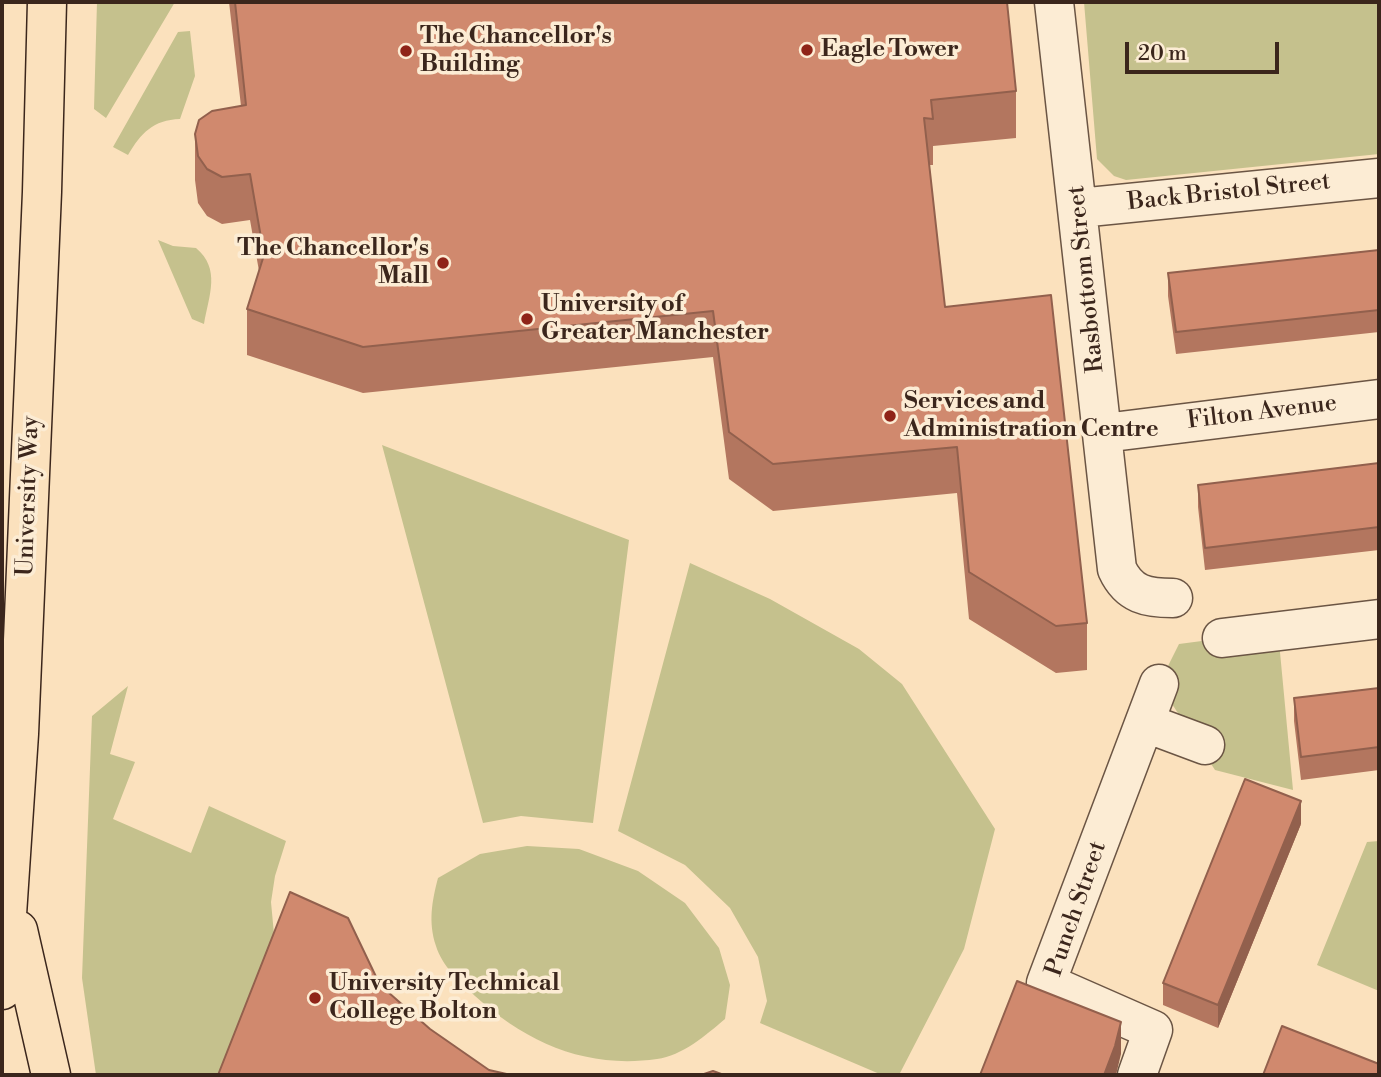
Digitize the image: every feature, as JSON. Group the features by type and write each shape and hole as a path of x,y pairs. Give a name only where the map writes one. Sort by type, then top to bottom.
{"main road":[{"name":"University Way","path":"2,990 20,720 42,191 47,2"},
{"path":"8,887 51,1075"}],"street":[{"name":"Rasbottom Street","path":"1054,2 1117,569 1124,583 1129,605 1151,598 1173,597"},
{"name":"Back Bristol Street","path":"1079,208 1379,178"},
{"name":"Filton Avenue","path":"1104,433 1379,399"},
{"path":"1222,638 1379,619"},
{"name":"Punch Street","path":"1137,1075 1153,1030 1046,983 1159,684"},
{"path":"1146,723 1205,745"}],"shaded area":[{"path":"97,2 175,2 106,118 94,109"},
{"path":"1084,2 1379,2 1379,154 1126,180 1114,176 1097,159"},
{"path":"190,31 195,76 180,119 162,122 149,129 128,155 113,147 178,32"},
{"path":"158,240 173,246 196,248 209,265 211,283 204,324 192,319"},
{"path":"382,445 629,540 593,823 521,816 483,823"},
{"path":"690,563 770,599 859,649 902,684 995,829 964,949 899,1075 882,1075 760,1023 767,1001 758,957 730,908 685,865 618,831"},
{"path":"1278,631 1293,790 1215,770 1159,684 1179,644"},
{"path":"128,686 110,754 135,762 113,819 191,853 209,806 286,841 275,876 271,902 275,945 223,1075 96,1075 82,978 92,716"},
{"path":"1379,841 1379,991 1317,965 1367,842"},
{"path":"527,846 579,849 638,871 685,903 719,948 730,985 725,1019 676,1054 657,1059 606,1060 559,1049 537,1039 515,1027 475,996 447,967 436,946 432,912 438,878 480,854"}],"building":[{"path":"235,2 1007,2 1016,91 931,100 933,119 924,118 945,307 1051,295 1087,623 1056,626 969,572 957,447 773,464 729,432 713,311 363,347 247,309 264,255 250,174 222,177 207,169 198,156 195,134 199,120 212,111 246,105"},
{"path":"1379,250 1379,310 1176,332 1168,273"},
{"path":"1379,463 1379,527 1205,548 1198,485"},
{"path":"1379,688 1379,747 1301,757 1294,698"},
{"path":"1245,779 1301,801 1218,1005 1163,983"},
{"path":"290,892 348,918 380,985 430,1029 489,1070 511,1075 218,1075"},
{"path":"1017,981 1121,1022 1104,1075 980,1075"},
{"path":"1282,1026 1379,1064 1379,1075 1263,1075"},
{"path":"713,1071 724,1075 701,1075"}],"place":[{"name":"Eagle Tower","path":"807,50"},
{"name":"The Chancellor's Building","path":"406,51"},
{"name":"The Chancellor's Mall","path":"443,263"},
{"name":"University of Greater Manchester","path":"527,319"},
{"name":"Services and Administration Centre","path":"890,416"},
{"name":"University Technical College Bolton","path":"315,998"}]}
